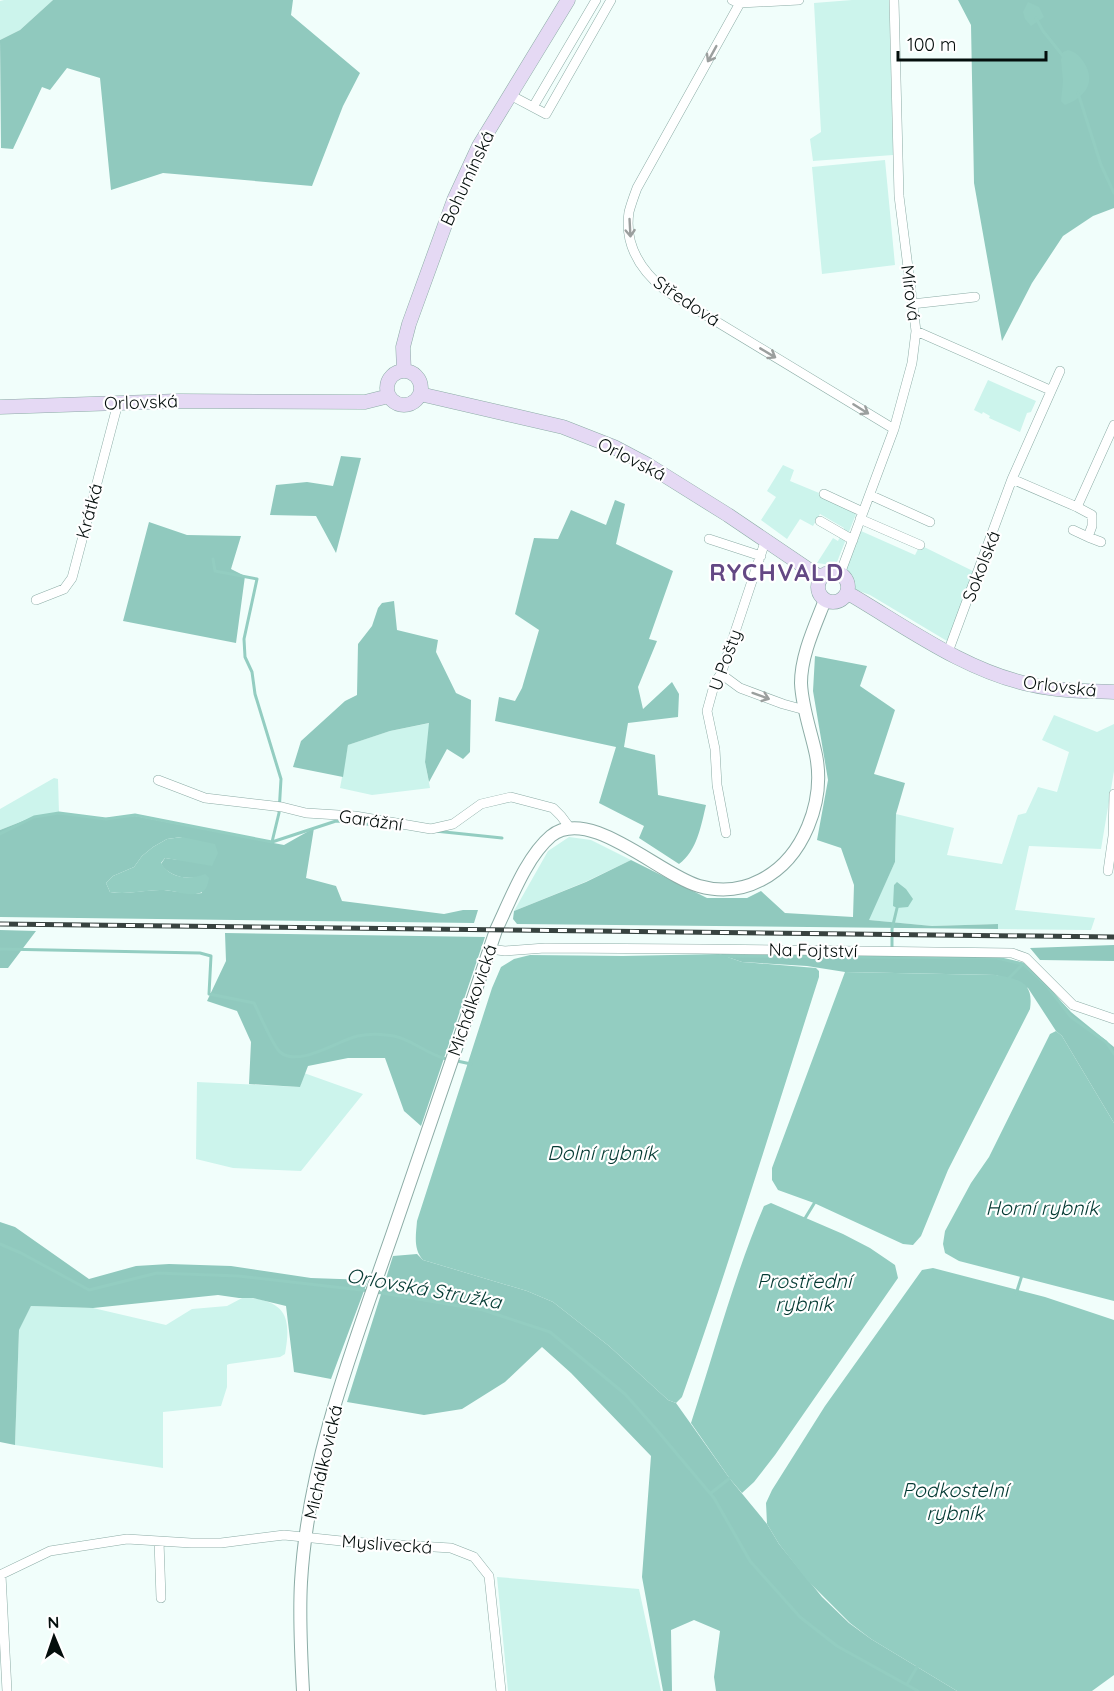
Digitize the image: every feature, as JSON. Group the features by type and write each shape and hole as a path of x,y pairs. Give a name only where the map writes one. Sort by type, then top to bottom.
{"main road":[{"name":"Bohumínská","path":"404,371 403,347 409,324 440,238 479,146 568,0"},
{"path":"404,371 418,378 420,394 413,402 402,405 392,400 387,390 390,380 398,372 404,371"},
{"name":"Orlovská","path":"420,394 562,427 614,447 648,465 766,539 821,578"},
{"name":"Orlovská","path":"0,407 179,400 365,402 389,396"},
{"path":"830,573 840,574 846,580 848,593 838,602 825,600 818,587 821,578 830,573"},
{"name":"Orlovská","path":"848,593 948,652 993,674 1033,686 1114,692"}],"street":[{"path":"533,107 596,0"},
{"path":"510,95 546,114 611,0"},
{"path":"736,2 799,0"},
{"name":"Mírová","path":"840,574 894,429 912,363 916,331 899,196 894,0"},
{"name":"Středová","path":"736,2 637,188 629,212 633,252 650,279 666,291 894,429"},
{"path":"912,304 975,297"},
{"path":"916,331 1050,390"},
{"name":"Sokolská","path":"948,652 1012,479 1060,371"},
{"name":"Krátká","path":"36,600 64,589 72,578 118,403"},
{"path":"1077,507 1114,425"},
{"path":"1012,479 1092,515 1092,526 1088,537"},
{"path":"824,494 920,545"},
{"path":"870,495 930,522"},
{"path":"820,521 853,540"},
{"path":"1073,530 1101,542"},
{"path":"709,539 761,556"},
{"name":"U Pošty","path":"726,833 717,784 715,749 707,711 715,682 721,674 766,539"},
{"path":"570,828 588,829 607,836 681,879 697,885 728,889 745,886 762,880 781,866 794,852 814,809 818,784 817,764 801,684 804,660 825,600"},
{"path":"721,674 740,688 805,710"},
{"name":"Garážní","path":"158,780 205,798 282,807 306,813 355,816 431,829 453,824 481,804 510,797 553,808 570,828"},
{"path":"1108,871 1113,836 1114,794"},
{"name":"Michálkovická","path":"303,1691 300,1652 301,1581 314,1488 326,1439 379,1272 490,949 507,906 534,856 549,837 555,832 570,828"},
{"name":"Na Fojtství","path":"490,949 505,951 545,948 1012,953 1026,958 1073,1005 1114,1019"},
{"name":"Myslivecká","path":"1,1575 50,1551 127,1539 221,1543 284,1535 451,1548 474,1557 489,1576 501,1691"},
{"path":"159,1541 161,1598"},
{"path":"1,1575 7,1691"}],"shaded area":[{"path":"53,0 20,30 0,40 0,1"},
{"path":"53,0 293,0 291,15 360,73 343,106 312,186 163,173 111,190 100,78 67,68 50,90 42,87 13,149 1,148 0,40 20,30"},
{"path":"889,0 893,155 813,161 810,139 821,132 814,3"},
{"path":"958,0 1114,0 1114,208 1093,216 1063,236 1032,283 1002,341 974,183 971,25"},
{"path":"885,160 895,265 822,274 812,167"},
{"path":"988,380 1036,401 1031,412 1027,413 1020,432 989,418 990,416 983,412 982,414 974,410"},
{"path":"341,456 361,458 336,553 316,516 270,515 276,485 307,482 333,486"},
{"path":"783,465 794,470 790,481 858,509 837,562 831,565 817,563 833,538 838,541 844,528 820,514 813,526 800,519 787,539 761,520 776,497 767,491"},
{"path":"615,500 625,504 616,544 673,571 649,639 657,641 638,687 643,709 672,682 679,694 678,717 628,723 624,747 655,755 658,795 706,805 694,845 679,864 639,838 644,826 599,803 616,747 495,721 499,697 515,701 522,688 539,630 515,614 534,538 558,539 571,510 606,525"},
{"path":"149,522 187,535 241,536 231,569 245,576 236,643 123,621"},
{"path":"861,531 915,555 920,545 975,572 947,641 870,595 854,589 851,578 845,571"},
{"path":"394,601 397,630 438,640 436,652 456,693 471,700 470,752 463,759 447,749 429,782 425,762 429,723 390,731 348,745 343,777 293,767 301,741 345,701 357,695 358,644 372,626 382,603"},
{"path":"815,656 867,666 860,686 895,710 874,774 905,783 896,814 895,862 869,920 932,926 998,924 998,929 517,924 513,919 514,911 586,882 631,860 707,898 747,898 761,891 785,913 853,917 854,885 841,848 817,840 828,780 813,691"},
{"path":"1054,715 1097,732 1114,724 1114,771 1101,849 1029,846 1015,910 1095,918 1091,930 998,929 997,924 932,926 868,920 895,862 896,814 954,828 947,855 1002,864 1018,815 1026,813 1038,787 1057,792 1069,752 1042,740"},
{"path":"430,723 425,762 430,788 372,795 340,788 348,745 390,731"},
{"path":"54,778 58,779 59,813 33,817 0,830 0,809"},
{"path":"59,813 104,818 135,816 284,845 314,828 306,878 336,886 342,901 444,914 478,910 474,923 0,917 0,830 33,817","holes":["182,837 179,860 165,858 161,864 177,876 197,877 202,893 169,890 117,893 110,892 106,883 113,876 134,867 142,856 167,839"]},
{"path":"569,837 591,840 631,860 514,911 548,851"},
{"path":"0,930 36,931 8,968 0,968"},
{"path":"225,933 485,937 421,1126 404,1111 385,1058 348,1058 308,1066 300,1087 249,1084 251,1042 237,1011 207,1001 226,961"},
{"path":"1114,945 1114,961 1040,960 1030,948"},
{"path":"719,954 997,958 1023,964 1071,1012 1114,1047 1114,1123 1062,1036 1056,1031 1028,988 996,975 845,972 807,966 742,962"},
{"path":"304,1073 363,1094 301,1171 233,1168 196,1159 197,1082 300,1087"},
{"path":"0,1222 15,1227 89,1279 136,1266 169,1264 231,1266 311,1278 368,1280 331,1379 294,1372 286,1306 253,1298 218,1295 93,1308 31,1306 19,1330 15,1445 0,1442"},
{"path":"417,1254 423,1260 527,1291 553,1302 609,1346 668,1400 676,1403 730,1479 822,1597 849,1623 871,1639 957,1691 716,1691 714,1677 720,1631 694,1620 671,1630 672,1691 663,1691 642,1577 651,1456 571,1373 542,1347 505,1382 462,1409 424,1415 347,1402 393,1256"},
{"path":"244,1297 269,1302 282,1312 287,1329 285,1354 280,1357 227,1365 227,1387 221,1406 163,1412 163,1468 15,1445 19,1329 31,1306 93,1308 166,1325 192,1309 227,1306"},
{"path":"497,1577 639,1589 661,1691 508,1691"}],"water":[{"path":"1028,2 1039,7 1044,17 1031,26 1023,12"},
{"path":"1068,50 1077,54 1083,61 1089,75 1089,82 1079,98 1065,105 1061,101 1063,81 1061,60 1063,52"},
{"path":"182,837 215,844 218,853 212,866 165,858 161,863 170,872 181,877 205,874 209,878 204,891 190,894 162,890 110,892 106,883 113,876 134,867 142,856 167,839"},
{"path":"897,882 913,899 908,907 893,906 894,885"},
{"name":"Dolní rybník","path":"719,954 742,962 816,968 819,971 819,977 718,1293 682,1397 676,1403 668,1400 609,1346 553,1302 527,1291 423,1260 416,1247 417,1221 492,988 501,967 514,959 530,955"},
{"path":"845,972 996,975 1018,980 1027,987 1030,993 1030,1009 948,1170 921,1236 913,1245 903,1244 814,1203 778,1190 772,1180 772,1168"},
{"name":"Horní rybník","path":"1056,1031 1062,1036 1114,1123 1114,1301 959,1261 945,1253 943,1244 945,1231 971,1183 989,1157 1050,1034"},
{"name":"Prostřední rybník","path":"771,1203 870,1248 895,1265 898,1278 775,1455 754,1482 742,1493 691,1423 743,1259 764,1206"},
{"name":"Podkostelní rybník","path":"933,1268 1045,1297 1114,1320 1114,1675 1092,1691 957,1691 871,1639 850,1623 807,1580 779,1544 767,1524 766,1503 772,1490 825,1406 922,1270"}],"waterway":[{"path":"1036,18 1043,31 1063,56"},
{"path":"1078,93 1101,165 1114,193"},
{"path":"213,559 215,571 257,579 244,639 245,657 252,672 255,694 281,779 279,813 272,842"},
{"path":"0,834 34,817 59,813 106,819 135,815 272,842 336,821 396,827"},
{"path":"435,831 502,838"},
{"path":"892,951 892,929 897,908"},
{"path":"0,949 200,953 211,956 209,994 254,1003 277,1049 288,1056 308,1055 350,1038 376,1034 395,1036 434,1055 450,1060"},
{"path":"717,956 997,958 1023,964 1047,986 1071,1017 1106,1042 1114,1054"},
{"path":"1009,978 1023,964"},
{"path":"457,1061 471,1064"},
{"path":"804,1220 815,1202"},
{"name":"Orlovská Stružka","path":"0,1244 89,1290 157,1273 238,1276 370,1291"},
{"path":"1016,1294 1023,1272"},
{"name":"Orlovská Stružka","path":"376,1292 483,1310 550,1332 625,1394 656,1429 714,1498 750,1561 800,1617 837,1646 918,1691"},
{"path":"711,1493 730,1478"},
{"path":"907,1684 920,1662"}],"railway":[{"path":"0,924 1114,937"}],"district":[{"name":"RYCHVALD","path":"777,572"}]}
